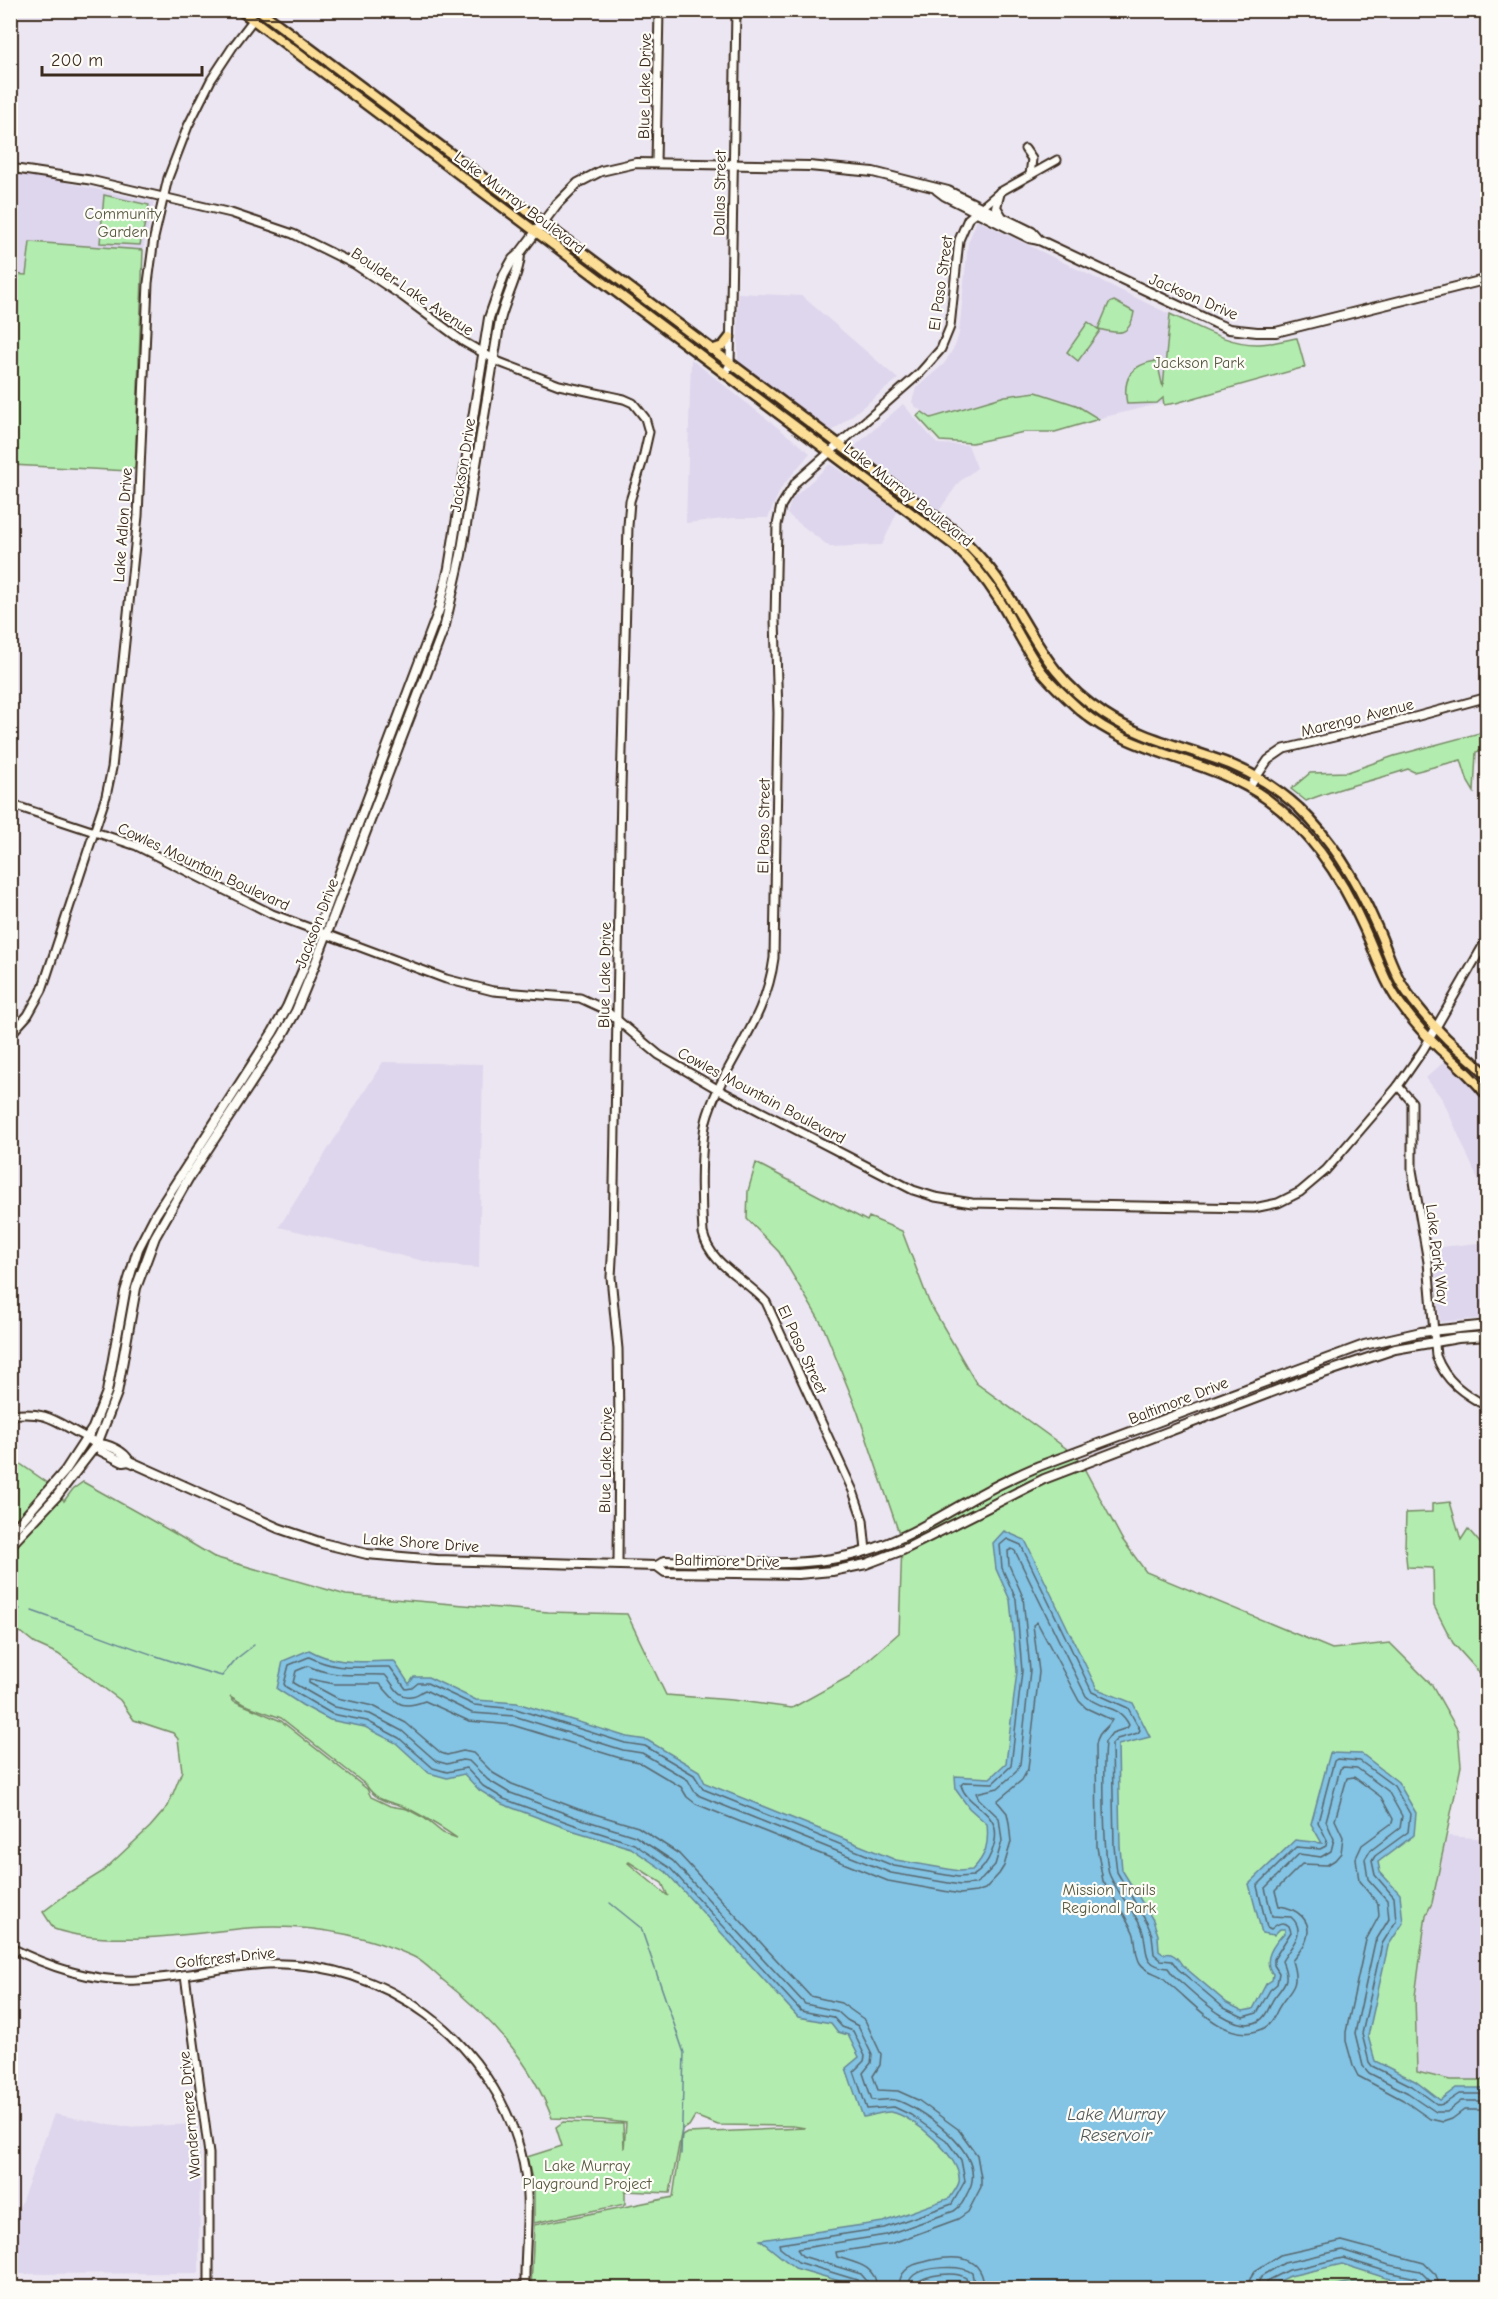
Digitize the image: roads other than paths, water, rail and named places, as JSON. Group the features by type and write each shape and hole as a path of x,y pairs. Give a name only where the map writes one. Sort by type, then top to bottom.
{"main road":[{"name":"Lake Murray Boulevard","path":"240,10 955,546 971,561 997,596 1019,637 1042,671 1056,688 1090,718 1123,740 1211,770 1249,788 1279,808 1298,825 1322,854 1352,903 1389,987 1402,1006 1488,1076"},
{"path":"250,10 259,11"},
{"name":"Lake Murray Boulevard","path":"259,11 956,532 995,575 1042,654 1078,695 1129,729 1214,758 1256,777 1298,808 1339,858 1363,898 1400,981 1434,1033 1488,1097"},
{"path":"253,20 273,21"},
{"name":"Jackson Drive","path":"10,1534 65,1471 87,1438 107,1392 125,1292 138,1249 156,1214 273,1032 294,990 439,610 449,568 489,318 504,275 513,258 520,253 569,191 589,176 617,166 656,163 859,169 904,178 936,189 945,196 1002,218 1032,232 1039,240"},
{"path":"1000,192 996,207 1002,218"},
{"name":"Jackson Drive","path":"978,209 1029,238 1039,240 1215,323 1229,328 1257,332 1276,332 1488,279"},
{"name":"Jackson Drive","path":"10,1546 56,1497 97,1444 117,1393 138,1281 154,1237 188,1179 282,1036 296,1011 326,935 445,625 461,555 504,302 520,264 520,253"},
{"path":"711,350 723,346 730,336"},
{"path":"1298,825 1306,816"},
{"name":"Baltimore Drive","path":"1488,1325 1433,1330 1393,1337 1364,1346 1039,1466 1004,1482 898,1539 866,1551 832,1560 798,1563 665,1561 657,1566 665,1572 798,1574 832,1571 866,1564 903,1550 1044,1479 1369,1356 1395,1348 1434,1341 1488,1336"},
{"name":"Lake Shore Drive","path":"87,1438 126,1455 129,1461 278,1528 322,1543 367,1554 440,1560 657,1566"}],"street":[{"name":"Blue Lake Drive","path":"656,163 659,10"},
{"name":"Dallas Street","path":"725,374 730,364 736,10"},
{"name":"Lake Adlon Drive","path":"10,1035 28,1015 42,990 108,787 138,516 148,282 154,238 163,198 177,153 195,111 229,51 253,20"},
{"path":"1025,149 1032,159 1030,175"},
{"name":"El Paso Street","path":"866,1551 863,1520 853,1491 766,1302 715,1258 704,1238 704,1136 707,1118 718,1090 760,1012 769,986 774,958 778,713 775,620 777,525 781,506 789,492 829,452 929,365 941,349 950,327 956,257 961,233 968,219 1000,192 1057,160"},
{"name":"Boulder Lake Avenue","path":"10,168 90,180 231,213 293,234 372,275 448,331 493,358 559,385 624,399"},
{"name":"Blue Lake Drive","path":"618,1564 618,1349 611,1264 628,526 630,501 649,432 643,413 633,403 624,399"},
{"name":"Marengo Avenue","path":"1249,788 1271,756 1289,747 1393,723 1488,697"},
{"name":"Cowles Mountain Boulevard","path":"10,804 136,846 272,914 470,986 518,994 580,998 616,1018 659,1055 718,1090 913,1190 935,1197 972,1203 1254,1208 1278,1203 1300,1192 1326,1170 1398,1086 1434,1033 1488,937"},
{"name":"Lake Park Way","path":"1398,1086 1412,1102 1412,1170 1428,1262 1434,1341 1439,1362 1450,1380 1460,1390 1488,1407"},
{"path":"1364,1346 1369,1356"},
{"name":"Lake Shore Drive","path":"10,1415 37,1413 87,1438"},
{"name":"Golfcrest Drive","path":"10,1947 30,1957 84,1974 130,1980 266,1964 322,1968 363,1979 397,1994 435,2019 478,2064 500,2097 521,2153 527,2191 525,2289"},
{"name":"Wandermere Drive","path":"185,1975 209,2154 208,2289"}],"water":[{"name":"Lake Murray Reservoir","path":"1004,1531 1025,1540 1097,1689 1133,1703 1150,1737 1118,1745 1122,1870 1153,1920 1158,1935 1159,1951 1174,1956 1227,2003 1243,2011 1253,2009 1266,1984 1272,1980 1273,1974 1268,1963 1270,1952 1285,1929 1280,1929 1274,1935 1262,1933 1249,1884 1295,1840 1322,1843 1311,1824 1330,1753 1362,1754 1398,1782 1416,1813 1414,1835 1378,1862 1380,1872 1400,1894 1403,1923 1388,1946 1368,2036 1375,2061 1415,2081 1440,2100 1456,2088 1487,2088 1487,2288 1419,2288 1414,2283 1386,2278 1342,2264 1290,2276 1266,2288 962,2288 961,2281 942,2281 909,2288 863,2288 795,2268 760,2240 883,2222 950,2198 959,2182 953,2161 923,2129 891,2112 863,2117 846,2068 859,2057 848,2035 838,2032 831,2023 798,2017 666,1872 631,1848 571,1830 502,1804 479,1790 464,1774 447,1778 429,1773 396,1743 365,1727 330,1720 277,1689 283,1661 309,1650 340,1661 394,1661 409,1684 414,1677 428,1677 476,1700 517,1703 627,1737 647,1740 699,1771 705,1783 896,1860 959,1871 972,1870 981,1860 986,1849 987,1824 969,1808 956,1790 955,1776 990,1778 1006,1763 1017,1671 1010,1600 996,1569 993,1543"}],"waterway":[{"path":"10,1608 20,1609"},
{"path":"32,1611 150,1654 222,1676 236,1659 254,1645"},
{"path":"610,1903 641,1928 684,2053 681,2154"},
{"path":"1328,2288 1345,2283 1362,2282 1379,2283 1396,2288"}],"park label":[{"name":"Community Garden","path":"123,222"},
{"name":"Jackson Park","path":"1199,362"},
{"name":"Mission Trails Regional Park","path":"1109,1898"},
{"name":"Lake Murray Playground Project","path":"587,2174"}]}
